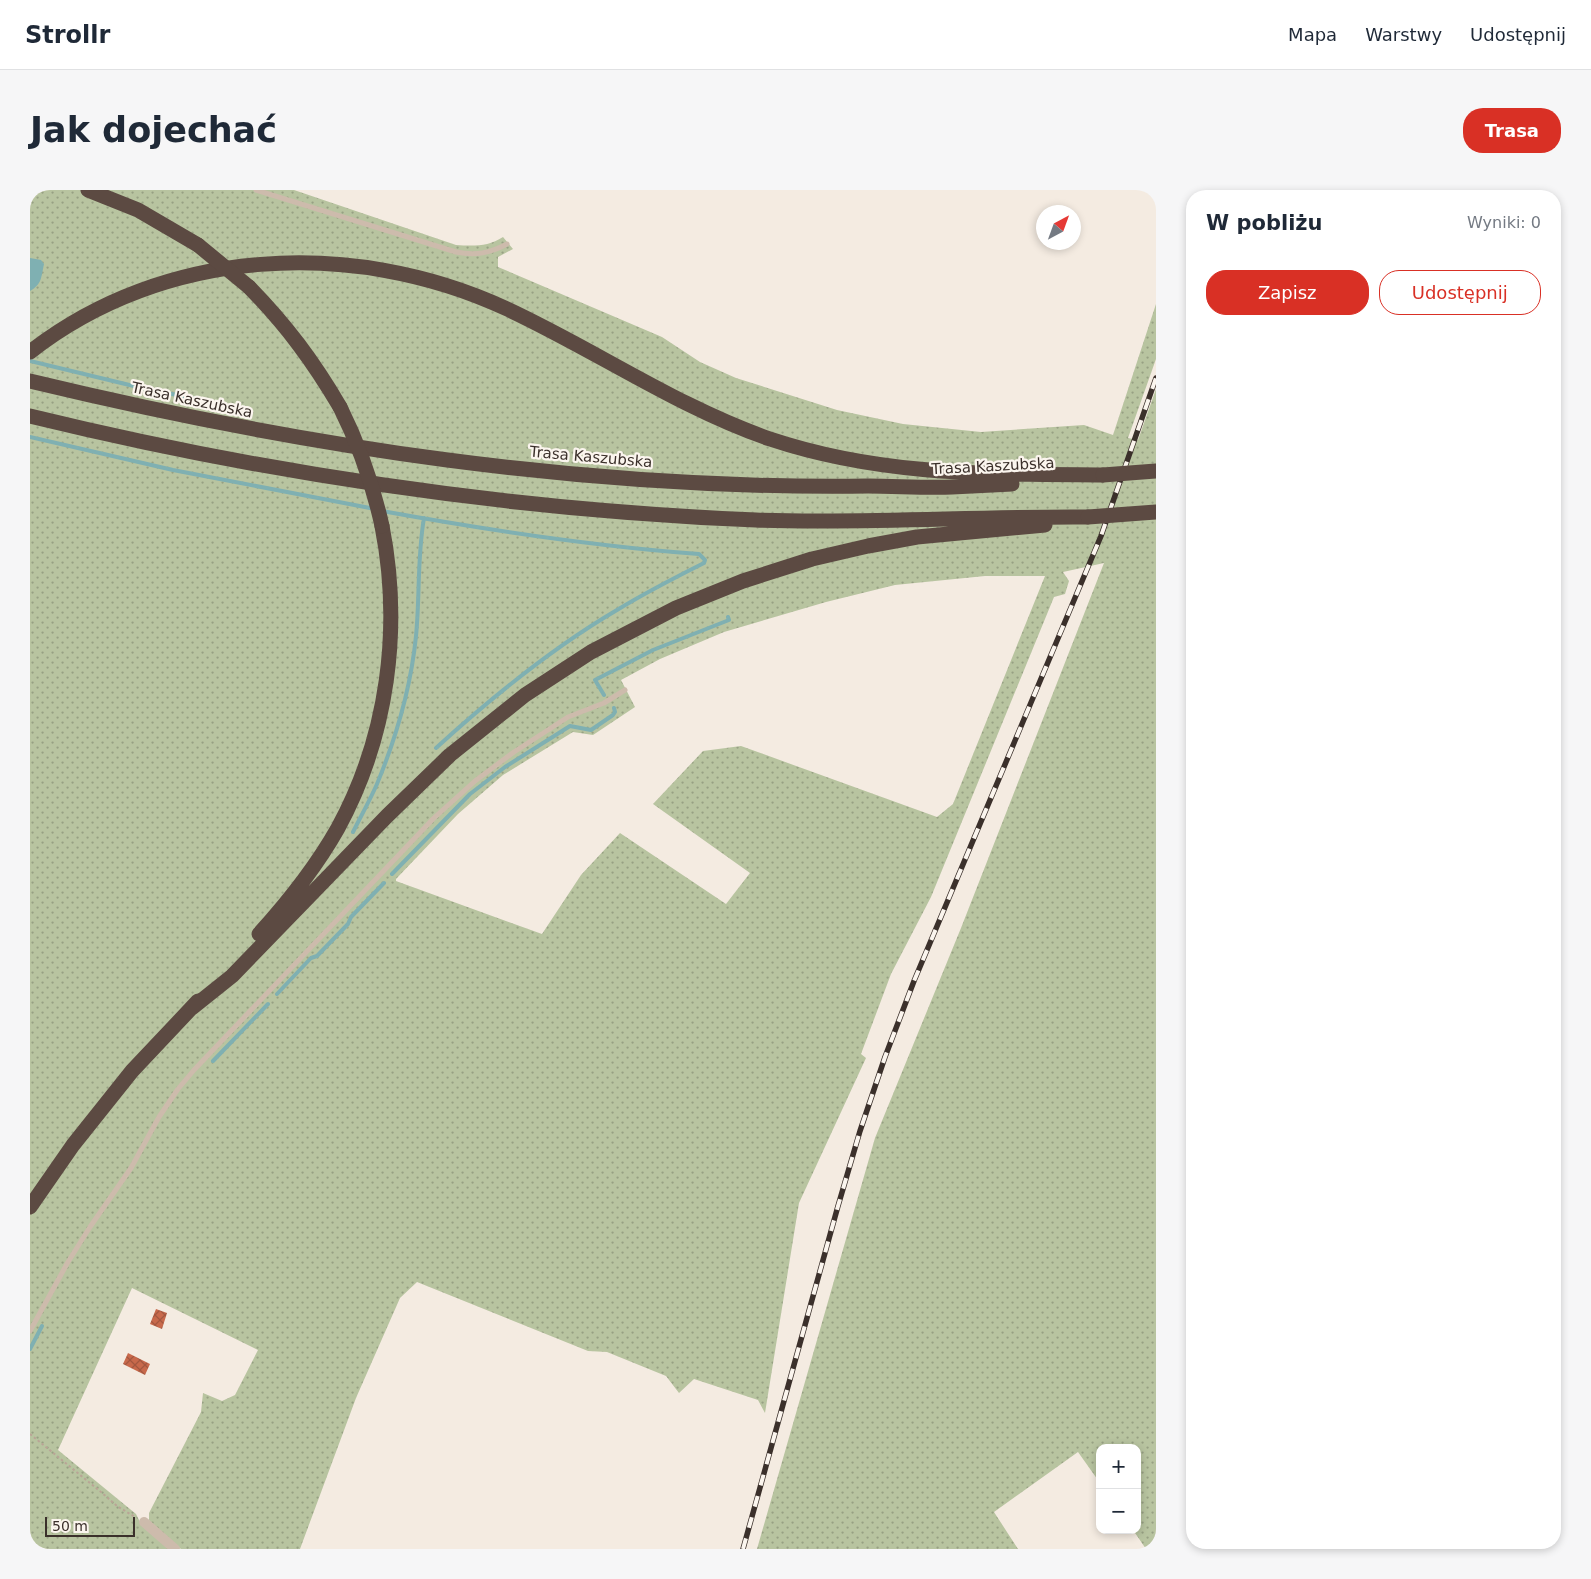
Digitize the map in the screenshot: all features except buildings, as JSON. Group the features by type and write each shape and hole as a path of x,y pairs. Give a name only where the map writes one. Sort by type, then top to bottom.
{"highway":[{"path":"30,1207 54,1170 121,1085 295,893 312,870 338,828 356,791 373,743 381,712 391,641 391,590 387,549 366,467 356,440 340,407 316,367 299,343 249,287 198,245 138,210 88,190"},
{"path":"32,350 96,310 178,278 210,271 260,264 315,262 369,267 424,278 480,297 554,331 736,427 813,452 909,469 981,474 1103,475"},
{"name":"Trasa Kaszubska","path":"30,382 194,418 321,442 406,454 584,474 671,481 821,487 951,487 1029,483 1156,471"},
{"path":"30,416 173,448 322,476 500,500 584,509 758,520 940,520 1156,512"},
{"path":"192,1008 232,976 387,816 450,755 525,695 612,640 662,614 709,594 760,575 812,559 917,537 1042,526 1088,516"}],"street":[{"path":"144,1522 175,1549"}],"lane":[{"path":"256,190 456,252 470,255 482,254 507,244"},
{"path":"30,1331 58,1278 90,1227 131,1168 163,1110 194,1070 434,818 475,781 514,752 568,717 604,703 625,690"}],"path":[{"path":"30,1434 117,1506 144,1522"}],"green space":[{"path":"30,190 294,190 456,245 474,246 486,244 503,237 513,249 498,257 498,267 662,337 700,362 736,378 837,410 903,424 981,432 1084,425 1113,435 1156,304 1156,359 1128,438 1138,440 1156,389 1156,1549 1146,1549 1136,1534 1141,1534 1141,1444 1096,1444 1096,1477 1078,1452 994,1512 1018,1549 757,1549 875,1138 961,928 1104,563 1063,572 1069,581 1065,594 1054,597 931,897 891,974 861,1054 866,1058 799,1203 765,1413 758,1400 694,1379 679,1393 666,1376 607,1352 588,1351 417,1282 400,1298 356,1398 300,1549 181,1549 153,1528 149,1520 149,1513 201,1412 203,1393 222,1401 235,1395 258,1350 132,1288 58,1450 136,1514 141,1524 171,1549 30,1549","holes":["985,576 1045,576 953,804 937,817 741,746 703,751 653,804 750,873 726,904 620,833 581,875 542,934 396,881 458,814 503,775 573,732 593,735 635,707 621,680 660,659 724,632 826,602 895,585"]}],"water":[{"path":"30,258 41,260 44,264 39,283 30,291"}],"waterway":[{"path":"30,361 146,389 213,402"},
{"path":"30,437 173,470 375,509"},
{"path":"382,511 540,537 619,547 699,554 705,560 704,563 638,598 569,640 501,692 436,748"},
{"path":"353,832 384,766 406,693 416,636 420,548 424,518"},
{"path":"604,695 595,680 653,650 729,620 728,617"},
{"path":"392,874 470,794 505,767 570,726 591,730 613,715 615,712 614,708"},
{"path":"277,994 311,958 317,956 348,924 351,917 384,883"},
{"path":"213,1061 268,1004"},
{"path":"30,1349 42,1326"}],"railway":[{"path":"743,1549 838,1206 860,1131 885,1057 914,981 1101,536 1156,378"}]}
